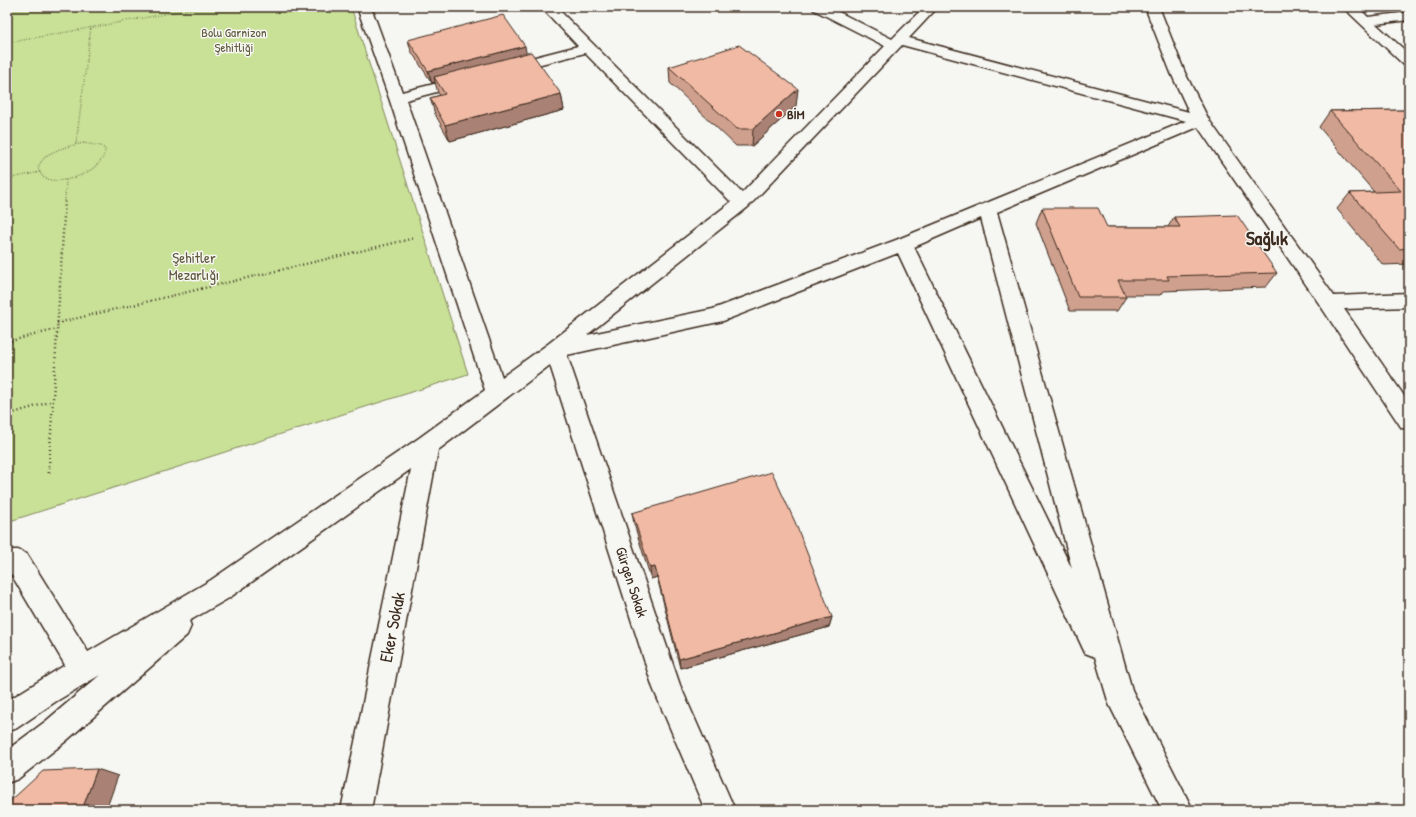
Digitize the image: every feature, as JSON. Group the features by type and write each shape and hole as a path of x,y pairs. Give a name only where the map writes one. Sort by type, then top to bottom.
{"street":[{"path":"364,7 397,98 498,393"},
{"path":"548,7 742,203"},
{"path":"819,7 896,42 1201,120"},
{"path":"7,718 45,692 220,589 427,444 555,350 742,203 931,7"},
{"path":"1152,7 1178,73 1201,120 1329,303 1409,421"},
{"path":"1350,7 1409,62"},
{"path":"1365,21 1409,16"},
{"path":"496,72 587,48"},
{"path":"397,98 481,76"},
{"path":"555,350 716,316 903,244 1201,120"},
{"path":"987,210 1119,694"},
{"path":"903,244 1119,694 1178,810"},
{"path":"1329,303 1409,300"},
{"name":"Gürgen Sokak","path":"555,350 667,688 720,810"},
{"name":"Eker Sokak","path":"356,810 427,444"},
{"path":"7,562 18,562 83,670"},
{"path":"7,768 56,731 220,589"}],"path":[{"path":"7,43 203,7"},
{"path":"76,144 91,27"},
{"path":"94,143 105,149 105,155 96,167 87,172 66,179 46,178 40,172 38,170 39,164 44,158 62,148 76,144 94,143"},
{"path":"7,179 40,172"},
{"path":"49,473 66,179"},
{"path":"57,323 442,231"},
{"path":"7,342 57,329"},
{"path":"7,415 53,401"}],"green space":[{"name":"Şehitler Mezarlığı","path":"7,7 351,7 468,374 7,522"}],"building":[{"path":"503,15 525,46 428,71 408,40"},
{"path":"739,45 798,89 753,129 737,129 669,67"},
{"path":"531,52 561,94 445,125 430,98 445,94 434,77"},
{"path":"1409,110 1409,248 1399,249 1350,193 1401,191 1330,111"},
{"path":"1042,208 1098,208 1107,227 1180,227 1174,217 1237,215 1277,273 1167,276 1169,280 1118,280 1126,297 1078,297"},
{"path":"772,472 795,522 832,617 679,659 655,567 650,568 632,513"},
{"path":"97,769 82,810 7,810 7,804 43,771"}],"place":[{"name":"BİM","path":"779,114"}],"district":[{"name":"Sağlık","path":"1267,238"}],"park label":[{"name":"Bolu Garnizon Şehitliği","path":"234,40"}]}
